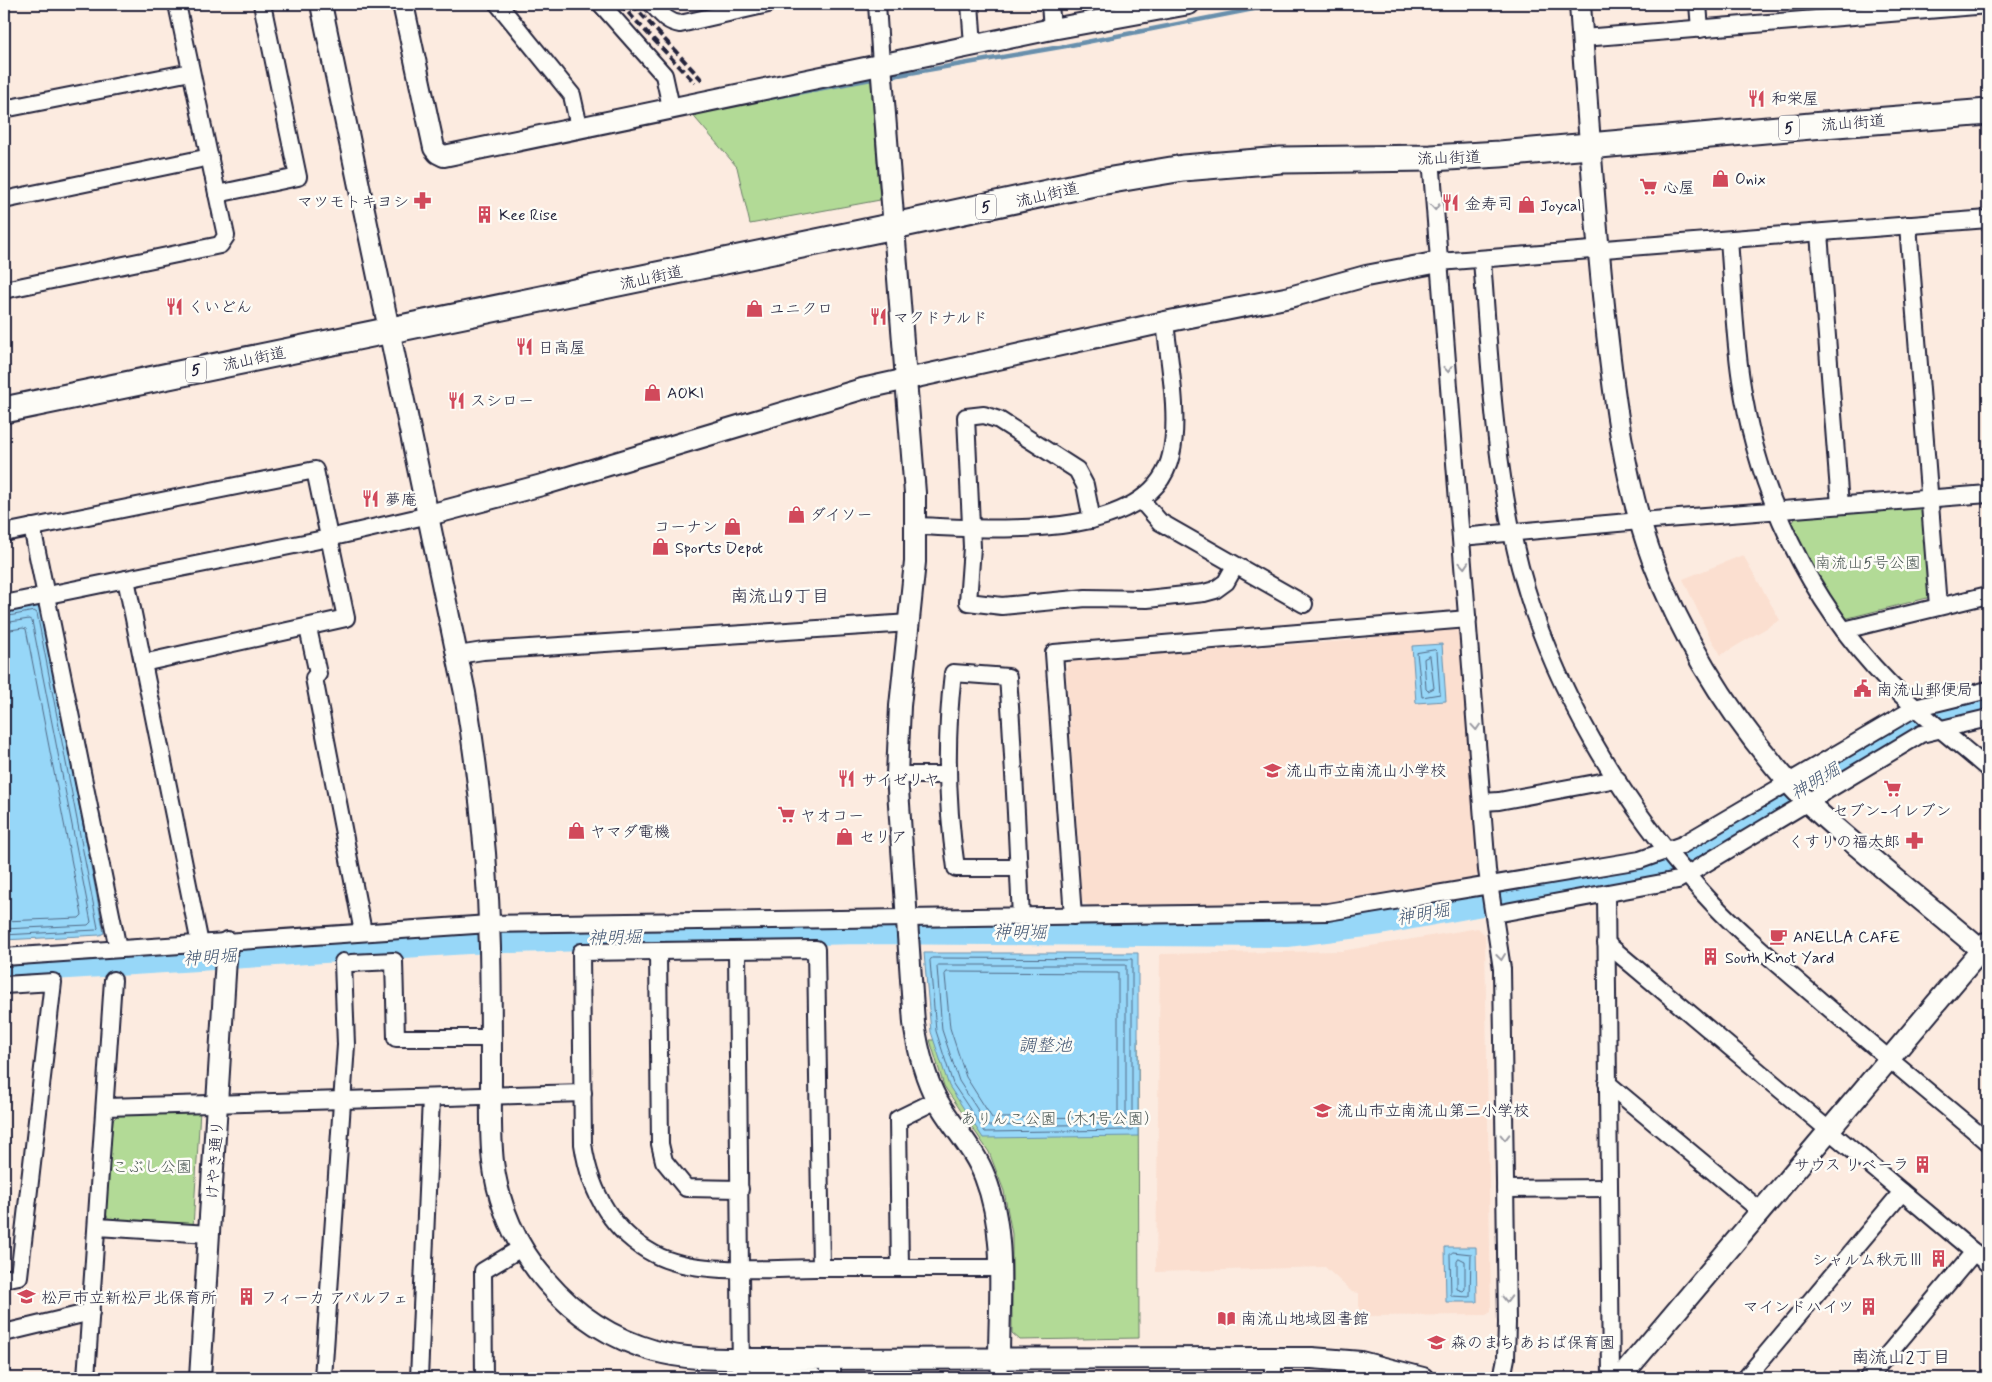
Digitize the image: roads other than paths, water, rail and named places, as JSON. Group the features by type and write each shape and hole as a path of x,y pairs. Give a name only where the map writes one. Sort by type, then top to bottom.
{"main road":[{"name":"流山街道","path":"4,410 1094,183 1183,168 1281,160 1431,158 1590,147 1811,126 1988,112"}],"street":[{"path":"4,290 220,245 226,236 177,4"},
{"path":"217,194 298,177 262,4"},
{"path":"321,4 429,515 471,726 481,809 489,935 493,1161 502,1206 521,1248 555,1291 587,1319 621,1338 654,1350 744,1371 825,1370 999,1358 1273,1369 1312,1358 1361,1362 1422,1378"},
{"path":"403,4 434,148 444,156 671,107 1052,29 1138,8 1189,4"},
{"path":"498,4 572,95 579,127"},
{"path":"601,4 664,75 671,107"},
{"path":"652,4 664,18 672,23 680,24 768,4"},
{"path":"877,4 913,453 916,526 915,562 900,706 896,775 916,1040 921,1060 937,1100 970,1148 985,1176 996,1212 999,1268 1000,1378"},
{"path":"970,4 973,45"},
{"path":"1050,4 1052,29"},
{"path":"1580,4 1598,250 1616,409 1627,472 1640,521 1666,593 1699,659 1740,722 1798,792 1986,949 1889,1059 1762,1212 1620,1378"},
{"path":"1698,4 1700,29"},
{"path":"1582,38 1700,29 1789,12 1988,5"},
{"path":"4,109 191,72"},
{"path":"4,200 210,157"},
{"path":"1431,158 1482,802 1492,900 1502,969 1507,1331 1502,1378"},
{"path":"4,604 330,538 429,515 542,485 862,389 1165,322 1290,297 1366,276 1439,262 1988,219"},
{"path":"1908,225 1938,606"},
{"path":"1819,233 1840,505"},
{"path":"1729,240 1738,354 1747,416 1757,455 1777,511 1806,571 1844,630 1887,681 1915,708 1988,769"},
{"path":"1482,260 1499,467 1512,532 1524,578 1561,676 1583,722 1617,779 1667,852 1745,936 1988,1142"},
{"path":"916,526 1049,527 1092,520 1121,512 1140,500 1163,475 1171,457 1174,438 1165,322"},
{"path":"1092,520 1085,484 1076,470 999,420 984,415 966,417 972,527 968,602 1002,606 1086,598 1147,599 1204,593 1215,590 1226,582 1235,566"},
{"path":"4,533 315,470 346,618 308,628 143,663"},
{"path":"1461,537 1988,494"},
{"path":"1140,500 1160,522 1304,604"},
{"path":"32,527 118,949"},
{"path":"126,579 200,944"},
{"path":"1844,630 1988,595"},
{"path":"1073,916 1054,653 1468,619"},
{"path":"458,655 492,651 910,623"},
{"path":"308,628 318,674 314,678 363,932"},
{"path":"1019,868 956,868 948,815 947,775 947,723 952,673 1008,677 1014,756 1019,868 1021,917"},
{"path":"1492,900 1517,909 1678,880 1915,708 1988,690"},
{"path":"4,957 200,944 227,945 363,932 489,935 907,929 1021,917 1328,912 1492,900 1667,852 1921,734 1988,718"},
{"path":"896,775 947,775"},
{"path":"1482,802 1499,801 1617,779"},
{"path":"1606,894 1611,1378"},
{"path":"1606,942 1988,1264"},
{"name":"けやき通り","path":"200,1378 227,945"},
{"path":"821,1268 816,949 581,952 583,1144 590,1179 599,1200 620,1228 655,1255 693,1267 741,1268 821,1268 900,1268 999,1268"},
{"path":"737,950 744,1371"},
{"path":"658,952 660,1144 664,1161 686,1188 740,1189"},
{"path":"323,1378 346,1045 347,962 394,960 396,1038 491,1038"},
{"path":"86,1378 106,1107 113,980"},
{"path":"4,985 53,982 19,1276 4,1279"},
{"path":"1607,1083 1762,1212"},
{"path":"106,1107 583,1093"},
{"path":"419,1378 431,1098"},
{"path":"900,1268 898,1119 937,1100"},
{"path":"1505,1189 1608,1188"},
{"path":"1746,1378 1902,1192"},
{"path":"97,1227 209,1234"},
{"path":"484,1378 483,1271 521,1248"},
{"path":"1868,1378 1974,1252"},
{"path":"4,1334 91,1312"}],"water":[{"path":"36,606 41,609 104,933 100,935 4,940 4,613"},
{"path":"1442,644 1446,701 1416,703 1412,646"},
{"name":"調整池","path":"924,953 1138,953 1138,1136 983,1138 949,1086 931,1032"},
{"path":"1445,1247 1476,1247 1477,1302 1446,1302"}],"waterway":[{"path":"887,77 1066,46 1279,4"},
{"path":"764,99 877,78"},
{"name":"神明堀","path":"4,970 468,941 858,931 1287,934 1380,922 1669,868 1909,724 1988,704"}],"railway":[{"path":"620,4 695,83"},
{"path":"632,4 702,80"}],"place":[{"name":"和栄屋","path":"1757,98"},
{"name":"Onix","path":"1721,178"},
{"name":"心屋","path":"1649,187"},
{"name":"マツモトキヨシ","path":"423,201"},
{"name":"金寿司","path":"1451,203"},
{"name":"Joycal","path":"1526,205"},
{"name":"Kee Rise","path":"485,214"},
{"name":"くいどん","path":"174,306"},
{"name":"ユニクロ","path":"755,308"},
{"name":"マクドナルド","path":"879,317"},
{"name":"日高屋","path":"524,347"},
{"name":"AOKI","path":"653,392"},
{"name":"スシロー","path":"456,400"},
{"name":"夢庵","path":"371,499"},
{"name":"ダイソー","path":"796,514"},
{"name":"コーナン","path":"732,526"},
{"name":"Sports Depot","path":"661,547"},
{"name":"南流山郵便局","path":"1863,689"},
{"name":"流山市立南流山小学校","path":"1272,770"},
{"name":"サイゼリヤ","path":"847,779"},
{"name":"セブン-イレブン","path":"1892,788"},
{"name":"ヤオコー","path":"786,815"},
{"name":"ヤマダ電機","path":"576,831"},
{"name":"セリア","path":"845,836"},
{"name":"くすりの福太郎","path":"1914,841"},
{"name":"ANELLA CAFE","path":"1779,936"},
{"name":"South Knot Yard","path":"1711,957"},
{"name":"流山市立南流山第二小学校","path":"1323,1110"},
{"name":"サウス リベーラ","path":"1923,1164"},
{"name":"シャルム秋元Ⅲ","path":"1938,1259"},
{"name":"松戸市立新松戸北保育所","path":"27,1297"},
{"name":"フィーカ アパルフェ","path":"247,1297"},
{"name":"マインドハイツ","path":"1868,1306"},
{"name":"南流山地域図書館","path":"1227,1318"},
{"name":"森のまち あおば保育園","path":"1437,1342"}],"district":[{"name":"南流山9丁目","path":"780,596"},
{"name":"南流山2丁目","path":"1901,1357"}],"park label":[{"name":"南流山5号公園","path":"1868,562"},
{"name":"ありんこ公園（木1号公園）","path":"1060,1118"},
{"name":"こぶし公園","path":"152,1166"}]}
